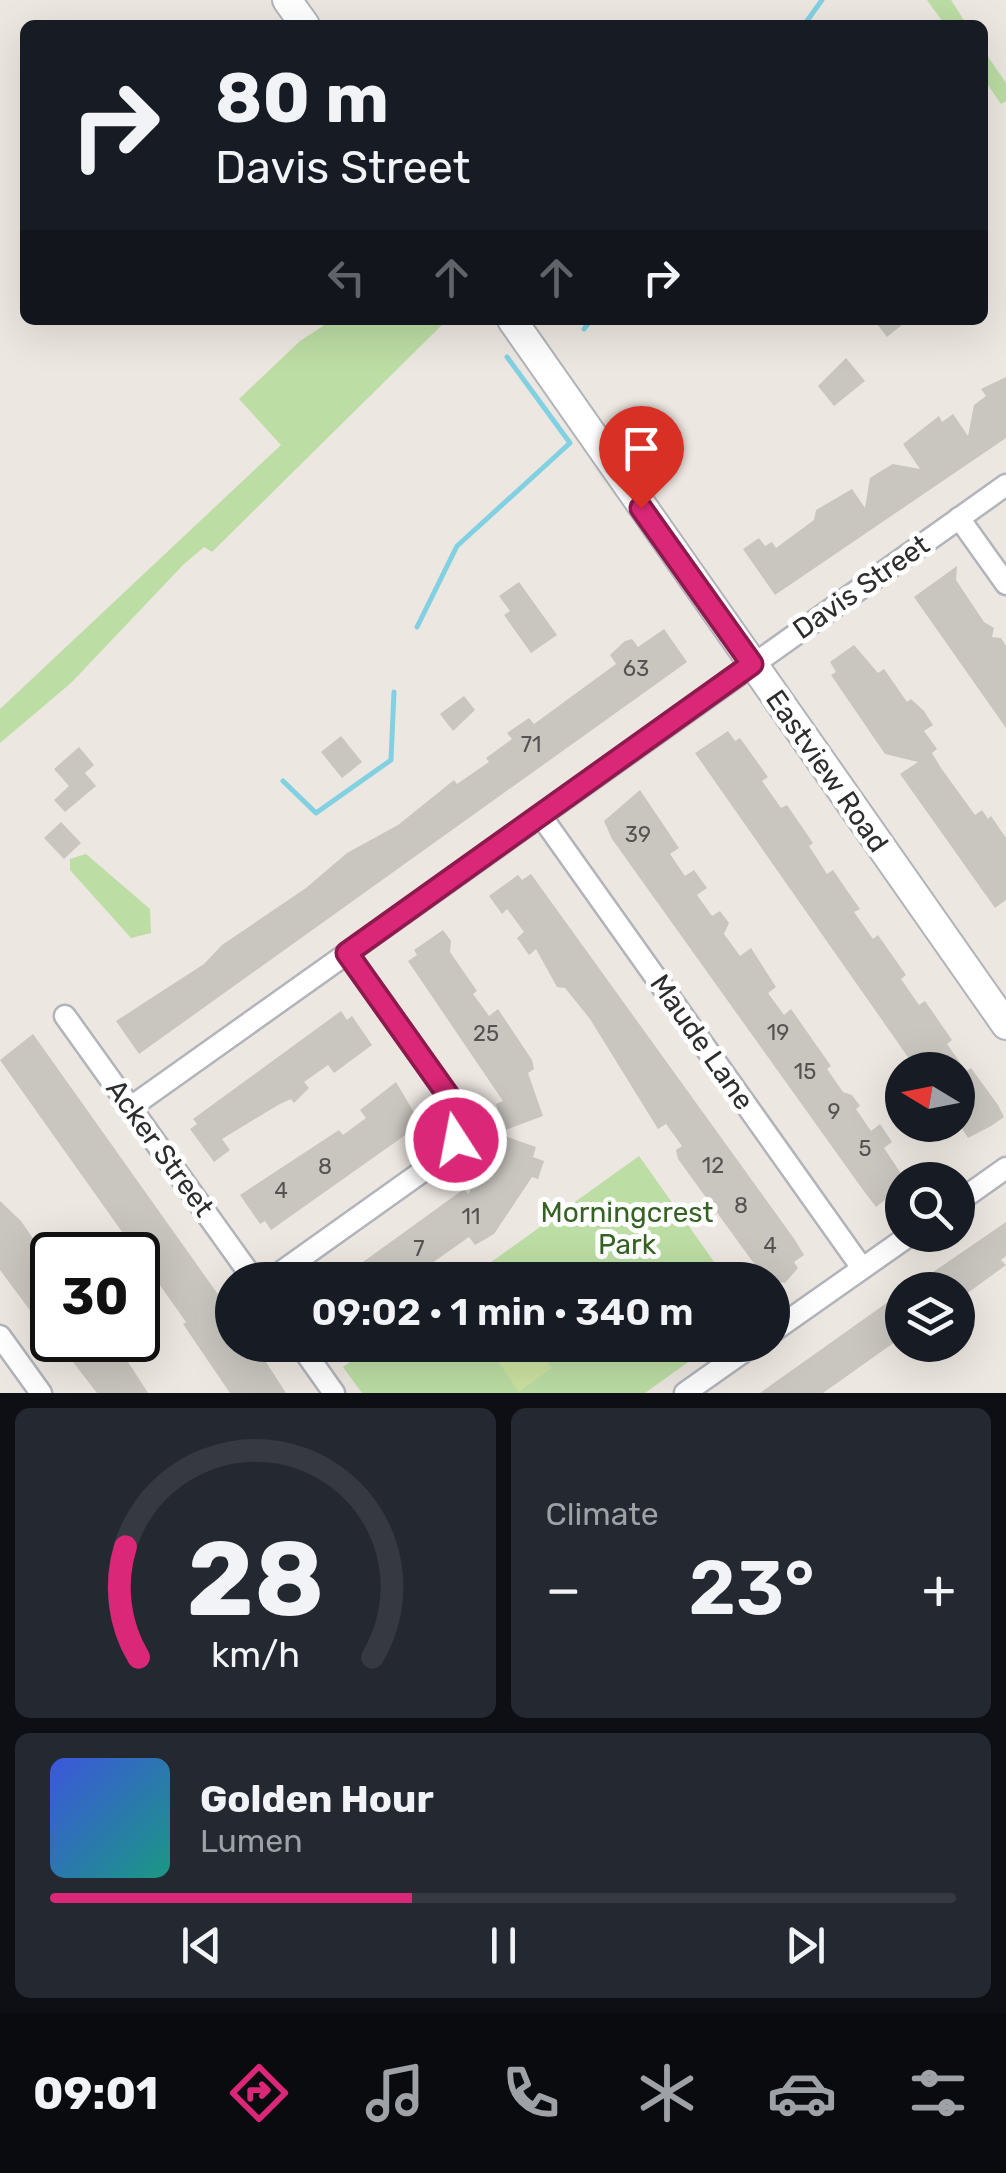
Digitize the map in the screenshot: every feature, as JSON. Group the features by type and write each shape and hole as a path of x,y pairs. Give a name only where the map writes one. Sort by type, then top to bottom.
{"street":[{"name":"Eastview Road","path":"515,325 1006,1024"},
{"name":"Davis Street","path":"131,1107 1006,485"},
{"path":"959,518 1006,584"},
{"name":"Maude Lane","path":"541,816 862,1268"},
{"path":"295,1262 438,1161 456,1140 457,1119 450,1098 347,953"},
{"name":"Acker Street","path":"65,1016 241,1262"},
{"path":"975,1190 1006,1168"},
{"path":"790,1319 885,1252"},
{"path":"0,1336 40,1393"},
{"path":"312,1362 334,1393"},
{"path":"685,1393 730,1362"}],"green space":[{"path":"927,0 951,0 964,20 941,20"},
{"path":"988,57 1006,83 1006,101 1001,104 988,85"},
{"path":"324,325 442,325 212,552 204,547 183,565 71,683 0,743 0,709 281,445 239,399 300,341"},
{"path":"86,854 150,909 151,933 131,938 70,870 70,859"},
{"name":"Morningcrest Park","path":"639,1156 714,1262 491,1262"},
{"path":"350,1362 688,1362 645,1393 362,1393 343,1367"},
{"path":"498,1362 548,1362 552,1368 519,1392"}],"building":[{"path":"878,325 902,325 887,337"},
{"path":"846,358 865,381 834,406 818,386"},
{"path":"1006,377 1006,438 775,595 743,549 759,538 765,546 772,542 776,548 814,520 816,510 852,489 865,508 870,478 893,464 920,469 903,444 939,416 942,422 953,414 968,436 974,405 986,396 981,389"},
{"path":"957,566 956,580 984,622 994,628 992,637 1001,638 1006,646 1006,728 914,597"},
{"path":"519,582 557,635 531,653 504,615 510,611 499,596"},
{"path":"664,629 687,662 139,1054 116,1021 204,964 222,945 306,888 347,853 398,825 454,780 457,784 489,762 486,758 512,739 507,733 529,718 534,724 616,664 610,655 625,641 632,639 638,647"},
{"path":"854,645 878,673 884,669 907,702 911,699 924,711 933,725 924,731 937,749 932,753 941,768 975,815 982,810 988,819 991,816 1006,838 1006,900 995,908 900,774 918,762 885,754 831,675 836,672 830,662"},
{"path":"464,696 475,710 453,731 440,714"},
{"path":"728,731 735,741 740,738 768,777 762,781 781,808 787,805 813,843 809,846 827,874 833,870 860,909 854,912 873,939 878,935 906,975 901,979 919,1005 925,1001 952,1040 947,1044 953,1052 904,1052 695,753"},
{"path":"341,736 362,762 342,778 321,752"},
{"path":"79,747 94,765 85,773 96,786 65,812 54,800 69,786 54,769"},
{"path":"640,790 679,848 670,854 685,876 694,870 707,888 697,895 712,916 720,911 729,923 724,934 740,956 751,948 776,987 768,993 784,1015 791,1009 831,1066 827,1069 843,1092 852,1095 860,1106 856,1109 871,1131 880,1124 885,1142 892,1142 884,1148 893,1162 885,1162 885,1200 876,1207 612,839 604,821"},
{"path":"61,822 81,843 64,859 44,838"},
{"path":"531,874 795,1240 804,1255 794,1262 798,1268 790,1277 790,1262 753,1262 678,1159 676,1150 682,1146 666,1124 658,1129 590,1019 565,988 557,987 536,949 529,955 517,938 524,932 507,909 502,914 489,896 518,875 522,880"},
{"path":"443,930 451,941 450,952 477,991 473,994 489,1016 498,1009 532,1060 534,1069 528,1073 543,1116 505,1130 496,1104 503,1101 408,961 417,955 414,950"},
{"path":"341,1011 347,1020 352,1016 372,1045 334,1073 328,1065 304,1082 309,1088 294,1103 291,1099 278,1105 222,1139 230,1150 214,1162 190,1129 197,1124 193,1119"},
{"path":"33,1034 215,1290 215,1362 266,1362 286,1393 230,1393 160,1285 160,1232 122,1232 0,1060"},
{"path":"975,1073 1004,1117 975,1134"},
{"path":"396,1082 421,1124 271,1230 265,1221 260,1224 240,1195 339,1130 343,1135 366,1118 360,1110"},
{"path":"499,1134 536,1147 533,1157 544,1161 538,1179 532,1177 494,1234 475,1245 469,1237 434,1262 363,1262 464,1189 468,1194 497,1150 493,1149"},
{"path":"0,1201 30,1234 30,1310 0,1270"},
{"path":"1006,1222 1006,1256 1001,1260 1006,1265 975,1288 975,1272 933,1272 962,1252 975,1252 975,1243"},
{"path":"885,1304 885,1349 823,1393 760,1393"},
{"path":"73,1362 128,1362 148,1393 97,1393"}],"waterway":[{"path":"808,20 822,0"},
{"path":"584,329 587,325"},
{"path":"417,627 457,546 570,443 507,357"},
{"path":"283,781 316,813 391,760 394,692"}],"route":[{"path":"456,1140 457,1119 450,1098 347,953 752,664 641,508"}]}
